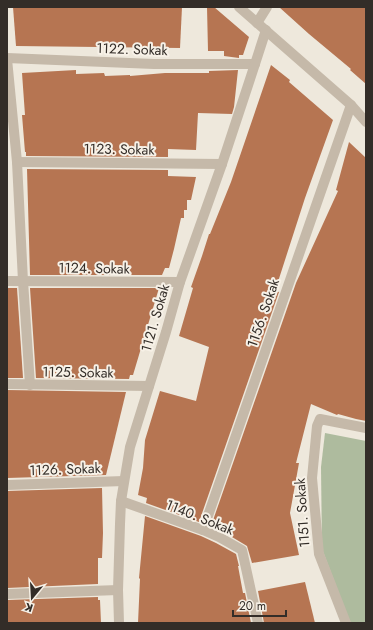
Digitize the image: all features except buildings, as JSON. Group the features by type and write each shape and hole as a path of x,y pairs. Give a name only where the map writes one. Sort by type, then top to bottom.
{"street":[{"path":"239,7 350,105 366,122"},
{"path":"257,23 267,7"},
{"name":"1121. Sokak","path":"120,623 118,590 121,501 130,447 180,282 222,164 266,30"},
{"path":"7,59 10,120 17,162 30,385"},
{"name":"1122. Sokak","path":"7,59 154,64 255,64"},
{"name":"1156. Sokak","path":"203,530 350,105"},
{"name":"1123. Sokak","path":"17,162 222,164"},
{"name":"1124. Sokak","path":"7,281 180,282"},
{"name":"1125. Sokak","path":"7,384 149,386"},
{"name":"1151. Sokak","path":"346,623 319,554 312,478 313,463 317,426 320,419 366,428"},
{"name":"1126. Sokak","path":"7,485 124,481"},
{"name":"1140. Sokak","path":"121,501 203,530 242,550 258,623"},
{"path":"7,594 118,590"}],"green space":[{"path":"325,433 366,441 366,623 351,623 349,620 322,549 321,467"}]}
